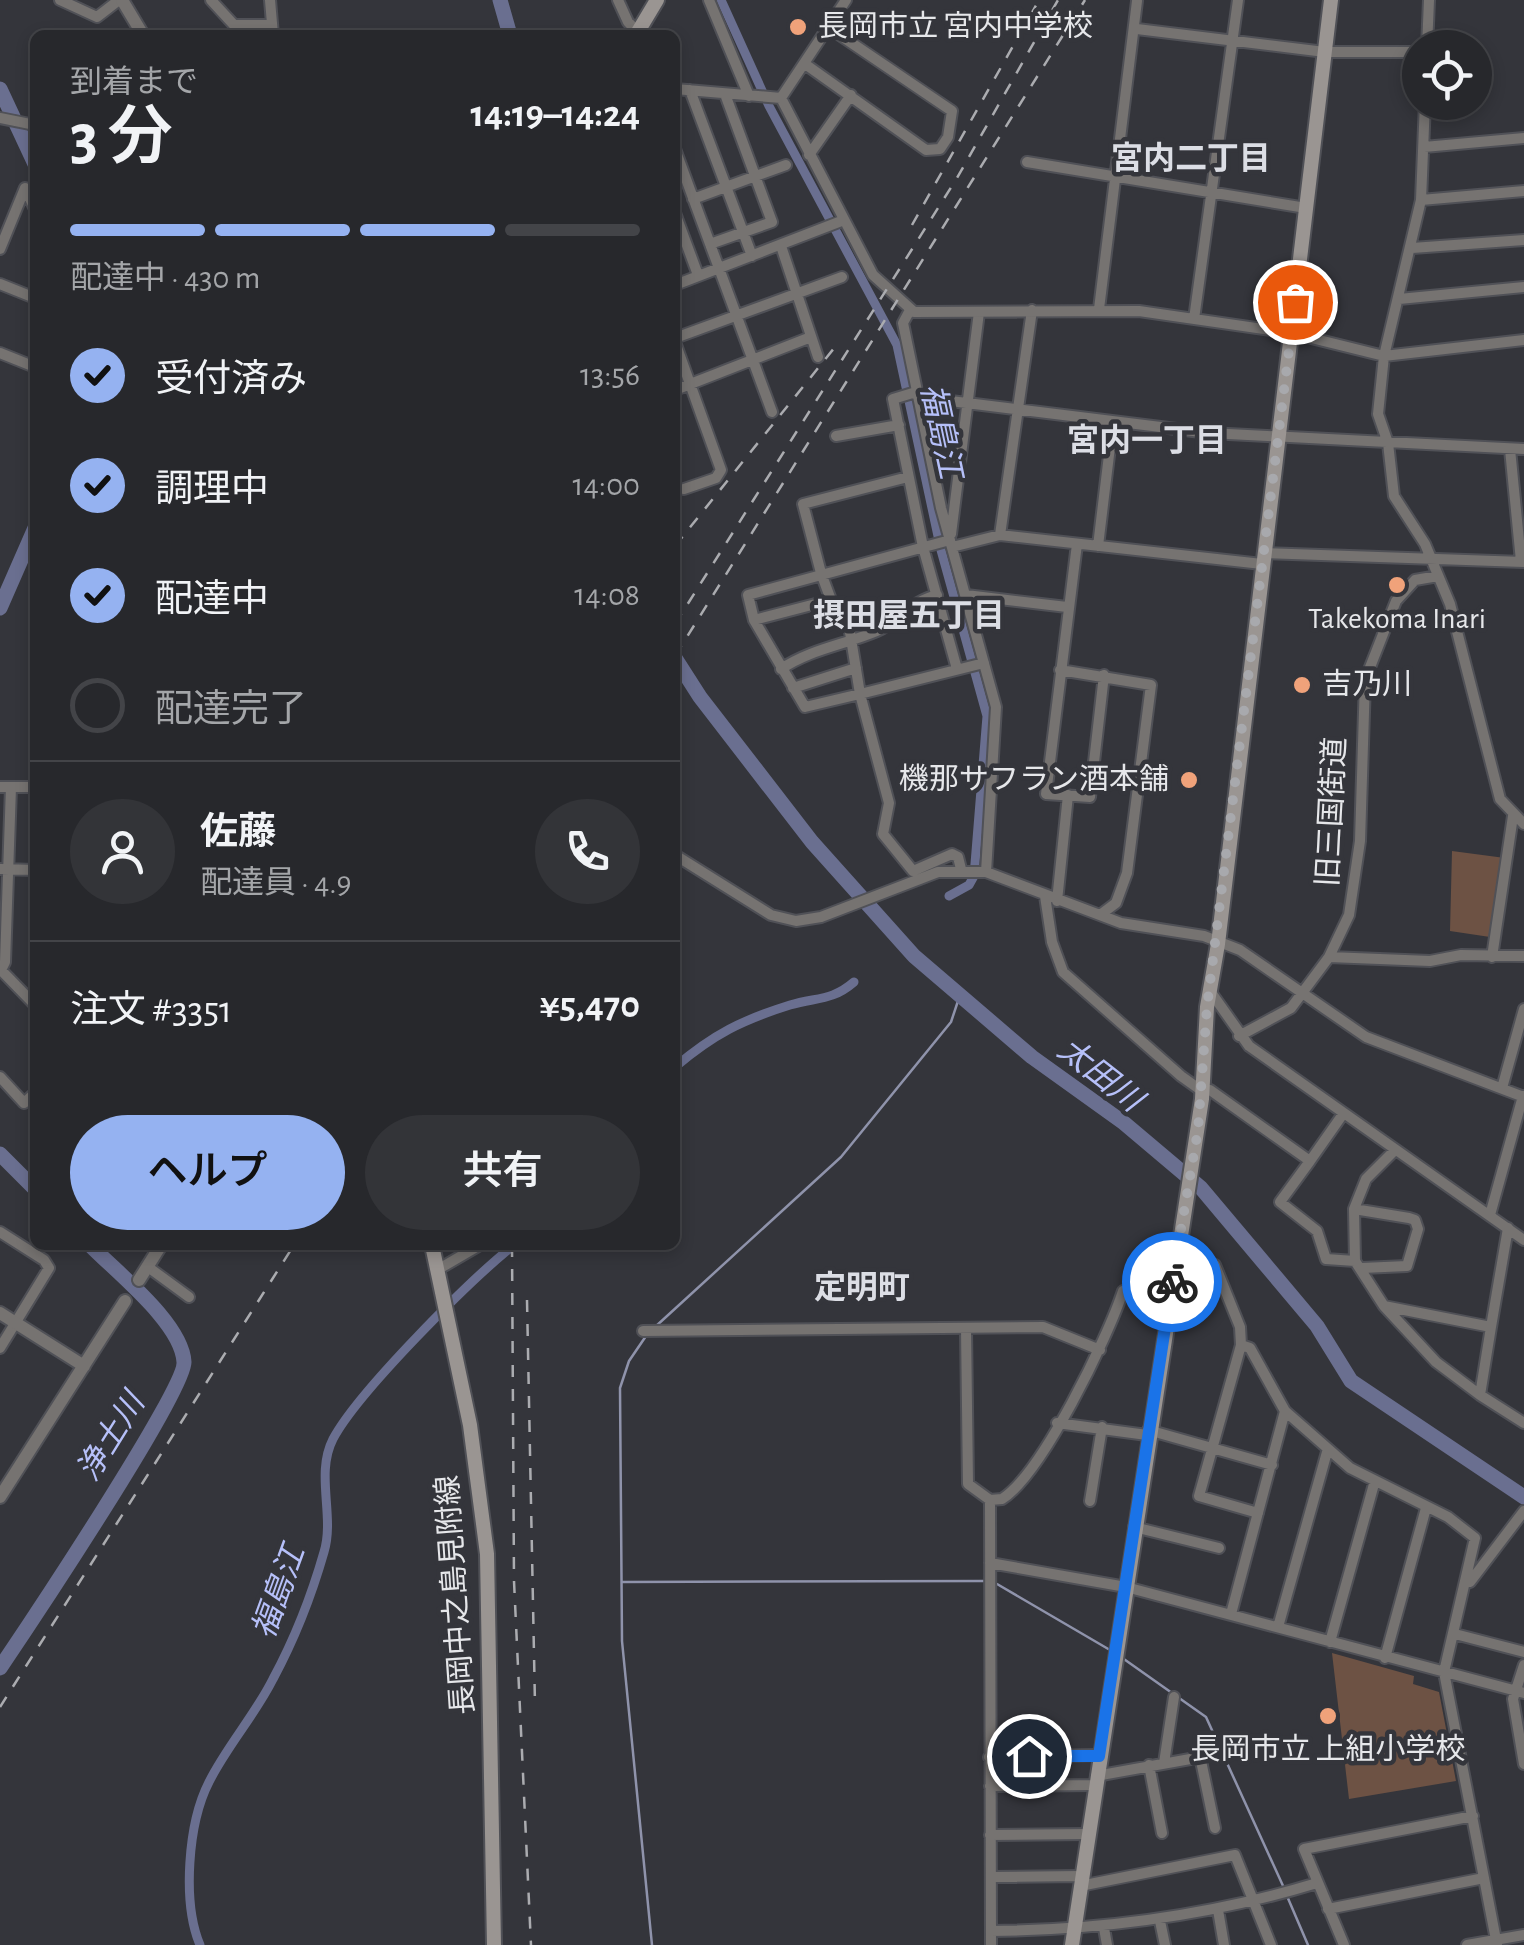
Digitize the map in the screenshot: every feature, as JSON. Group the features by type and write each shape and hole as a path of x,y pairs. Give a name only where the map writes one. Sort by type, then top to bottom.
{"main road":[{"path":"639,30 657,0"},
{"path":"1072,1938 1147,1432 1195,1148 1209,989 1218,944 1331,0"},
{"name":"長岡中之島見附線","path":"433,1250 473,1444 487,1554 494,1945"}],"street":[{"path":"60,0 97,18 120,0 140,30"},
{"path":"211,0 234,24 273,30 270,0"},
{"path":"618,0 635,30"},
{"path":"709,0 752,96"},
{"path":"777,98 805,64 846,0"},
{"path":"1100,309 1137,29 1137,0"},
{"path":"1194,319 1238,0"},
{"path":"1428,30 1429,0"},
{"path":"805,64 926,150 940,149 948,137 952,111 828,26"},
{"path":"1137,29 1324,52 1402,52"},
{"path":"680,89 777,98"},
{"path":"690,90 752,256"},
{"path":"710,244 772,222 725,94"},
{"path":"809,155 851,96"},
{"path":"777,98 874,275 910,310 1100,309 1291,333 1384,356 1524,340"},
{"path":"0,118 30,124"},
{"path":"1425,120 1420,200 1384,356 1377,406 1388,444 1394,496 1450,604 1500,799 1524,824"},
{"path":"1424,147 1524,138"},
{"path":"1027,162 1306,208"},
{"path":"694,200 786,165"},
{"path":"680,179 694,200 772,412"},
{"path":"0,249 26,188 30,197"},
{"path":"1420,200 1524,190"},
{"path":"680,283 842,221"},
{"path":"680,235 698,276"},
{"path":"1412,248 1524,240"},
{"path":"781,246 818,357"},
{"path":"680,338 842,276"},
{"path":"0,284 30,296"},
{"path":"1399,299 1524,288"},
{"path":"910,310 903,323 916,394 996,717 984,871"},
{"path":"1000,535 1032,310"},
{"path":"950,542 979,312"},
{"path":"680,388 811,337"},
{"path":"0,353 30,365"},
{"path":"680,354 722,470 716,478 684,489"},
{"path":"962,668 937,595 908,476 894,399 898,396 916,394 1113,422 1278,437 1524,449"},
{"path":"1098,546 1113,422"},
{"path":"836,436 899,425"},
{"path":"982,663 810,709 800,702 754,620 746,598 752,592 926,546 1000,535 1263,558 1429,557 1522,562 1510,449"},
{"path":"908,476 804,504 821,574 831,600 848,620 860,694 889,803 883,834 913,871 952,854 964,869"},
{"path":"1077,544 1046,794 1090,797 1104,675"},
{"name":"旧三国街道","path":"1239,1036 1281,1016 1304,992 1329,957 1352,906 1360,841 1365,680 1396,601 1415,580 1438,576"},
{"path":"781,668 810,652 882,629 914,601 937,595"},
{"path":"966,595 1067,607"},
{"path":"754,620 831,600"},
{"path":"794,688 856,668"},
{"path":"1060,670 1145,680 1151,688 1127,873 1112,908 1099,915"},
{"path":"30,788 5,787 6,962 0,969 30,1000"},
{"path":"1057,900 1068,795"},
{"path":"1492,957 1513,816"},
{"path":"680,858 771,915 796,921 821,918 909,882 964,869 984,871 1139,927 1204,936 1257,958 1338,1022 1366,1037 1523,1096 1490,1215"},
{"path":"3,869 30,870"},
{"path":"1045,896 1052,942 1063,972 1091,1000 1202,1091 1210,1090 1310,1161"},
{"path":"1329,957 1419,961 1461,955 1524,956"},
{"path":"1209,989 1239,1036 1524,1240"},
{"path":"1502,1088 1524,1009"},
{"path":"0,1077 24,1103 30,1098"},
{"path":"1344,1114 1280,1202 1317,1231 1326,1259 1340,1264 1407,1266 1418,1229 1416,1220 1354,1209"},
{"path":"1395,1150 1366,1180 1354,1209 1359,1264 1384,1306 1436,1362 1524,1423"},
{"path":"1480,1395 1508,1228"},
{"path":"0,1232 44,1260 49,1268 0,1348"},
{"path":"0,1497 158,1250"},
{"path":"439,1276 473,1250"},
{"path":"1215,1264 1240,1327 1241,1346 1199,1496 1258,1513"},
{"path":"148,1267 188,1296"},
{"path":"966,1328 968,1484 990,1500 1002,1499 1013,1490 1100,1350 1123,1291 1168,1302"},
{"path":"1384,1306 1490,1327"},
{"path":"0,1313 84,1366"},
{"path":"643,1331 1056,1329 1100,1350"},
{"path":"1241,1346 1250,1348 1285,1411 1327,1452 1374,1484 1461,1525 1475,1538 1444,1672 1496,1942"},
{"path":"1231,1614 1285,1411"},
{"path":"1057,1423 1147,1432 1272,1465"},
{"path":"1090,1502 1102,1427"},
{"path":"1278,1627 1327,1452"},
{"path":"1330,1642 1374,1484"},
{"path":"990,1500 991,1945"},
{"path":"1385,1658 1426,1508"},
{"path":"1466,1587 1524,1511"},
{"path":"1134,1528 1220,1548"},
{"path":"990,1564 1126,1587 1519,1692"},
{"path":"1455,1634 1524,1652"},
{"path":"1524,1666 1519,1692 1524,1764"},
{"path":"1164,1762 1174,1697"},
{"path":"990,1786 1095,1780 1149,1765 1218,1754"},
{"path":"989,1756 1099,1756"},
{"path":"1200,1756 1215,1828"},
{"path":"1149,1765 1162,1834"},
{"path":"1344,1945 1304,1849 1473,1816"},
{"path":"990,1835 1087,1834"},
{"path":"991,1877 1081,1881 1234,1856 1271,1945"},
{"path":"1328,1908 1484,1878"},
{"path":"991,1931 1072,1938 1104,1928 1254,1902 1317,1883"},
{"path":"1218,1910 1224,1945"},
{"path":"1160,1921 1165,1945"},
{"path":"1104,1928 1107,1945"},
{"path":"1468,1945 1524,1935"}],"shaded area":[{"path":"1452,851 1505,858 1490,937 1450,931"},
{"path":"1332,1653 1414,1676 1413,1684 1439,1692 1456,1781 1349,1799"}],"waterway":[{"name":"太田川","path":"500,0 509,30"},
{"name":"福島江","path":"721,0 769,106 897,345 941,550 987,716 974,876 969,885 949,896"},
{"name":"浄土川","path":"0,89 30,153"},
{"name":"浄土川","path":"0,608 30,539"},
{"name":"太田川","path":"680,666 812,842 914,956 1032,1057 1124,1123 1201,1188 1317,1326 1351,1381 1524,1497"},
{"name":"福島江","path":"680,1063 743,1023 790,1005 831,996 854,982"},
{"path":"655,1327 841,1157 951,1022 961,992"},
{"name":"浄土川","path":"0,1154 30,1184"},
{"name":"浄土川","path":"0,1668 134,1461 178,1382 184,1362 172,1331 160,1315 95,1250"},
{"name":"福島江","path":"200,1945 189,1885 196,1819 209,1782 266,1692 308,1600 327,1538 325,1481 333,1439 366,1394 416,1338 508,1250"},
{"path":"646,1336 629,1361 620,1388 622,1641 652,1945"},
{"path":"622,1582 984,1581"},
{"path":"997,1584 1110,1650"},
{"path":"1121,1657 1206,1717 1284,1888"},
{"path":"1287,1896 1308,1945"}],"railway":[{"path":"912,225 1039,0"},
{"path":"680,616 957,178 1058,0"},
{"path":"680,648 1085,0"},
{"path":"680,540 835,347"},
{"path":"0,1707 291,1250"},
{"path":"512,1250 514,1581 531,1945"},
{"path":"527,1300 535,1705"}],"way so far":[{"path":"1172,1282 1202,1099 1209,989 1218,944 1295,302"}],"place":[{"name":"長岡市立 宮内中学校","path":"798,27"},
{"name":"Takekoma Inari","path":"1397,585"},
{"name":"吉乃川","path":"1302,685"},
{"name":"機那サフラン酒本舗","path":"1189,780"},
{"name":"長岡市立 上組小学校","path":"1328,1716"}],"district":[{"name":"宮内二丁目","path":"1191,159"},
{"name":"宮内一丁目","path":"1147,441"},
{"name":"摂田屋五丁目","path":"909,616"},
{"name":"定明町","path":"862,1288"}],"route":[{"path":"1029,1756 1099,1756 1172,1282"}]}
